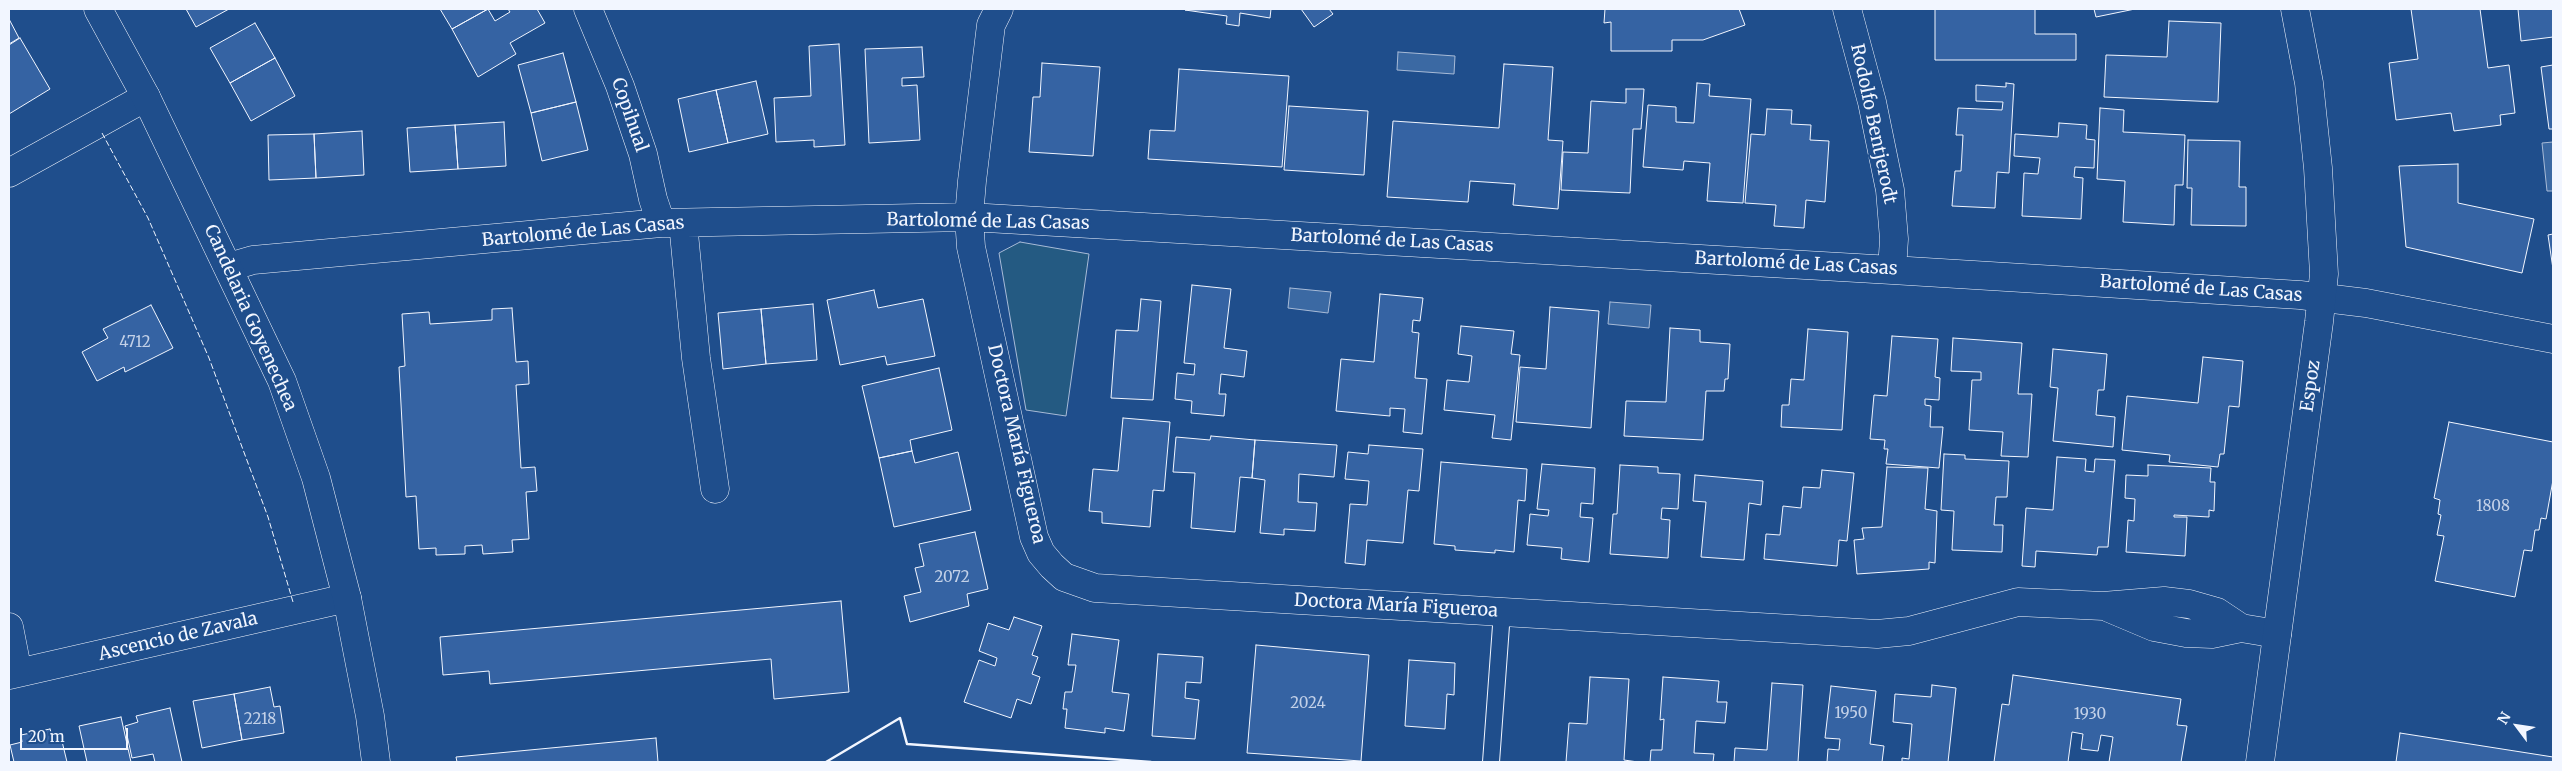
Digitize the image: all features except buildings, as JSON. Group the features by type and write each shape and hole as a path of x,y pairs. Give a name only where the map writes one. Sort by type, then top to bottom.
{"street":[{"name":"Candelaria Goyenechea","path":"98,9 146,97 229,267 285,390 316,478 347,598 370,716 376,762"},
{"name":"Copihual","path":"588,9 620,86 643,154 653,199 672,223 696,358 715,489"},
{"name":"Doctora María Figueroa","path":"999,9 991,25 969,217 971,247 1034,537 1041,553 1064,577 1095,588 1877,634 1909,630 2018,602 2103,606 2164,601 2189,604 2217,612 2241,628 2276,634"},
{"name":"Rodolfo Bentjerodt","path":"1847,9 1872,102 1890,190 1894,239 1892,270"},
{"name":"Espoz","path":"2260,762 2324,274 2318,168 2309,82 2295,9"},
{"path":"9,173 146,97"},
{"name":"Bartolomé de Las Casas","path":"229,267 253,260 672,223 969,217 1892,270 2322,297 2553,339"},
{"name":"Ascencio de Zavala","path":"13,674 347,598"},
{"path":"9,627 13,674"}],"lane":[{"path":"1491,762 1502,612"}],"shaded area":[{"path":"1398,52 1455,56 1454,74 1397,70"},
{"path":"2553,142 2553,191 2547,191 2542,143"},
{"path":"1020,242 1089,254 1066,416 1026,410 999,253"},
{"path":"1290,288 1331,292 1328,313 1288,308"},
{"path":"1610,302 1651,305 1649,328 1608,324"}],"fence":[{"path":"102,133 148,218 209,358 268,517 293,602"}],"wall":[{"path":"826,762 900,718 907,744 1151,762"}]}
